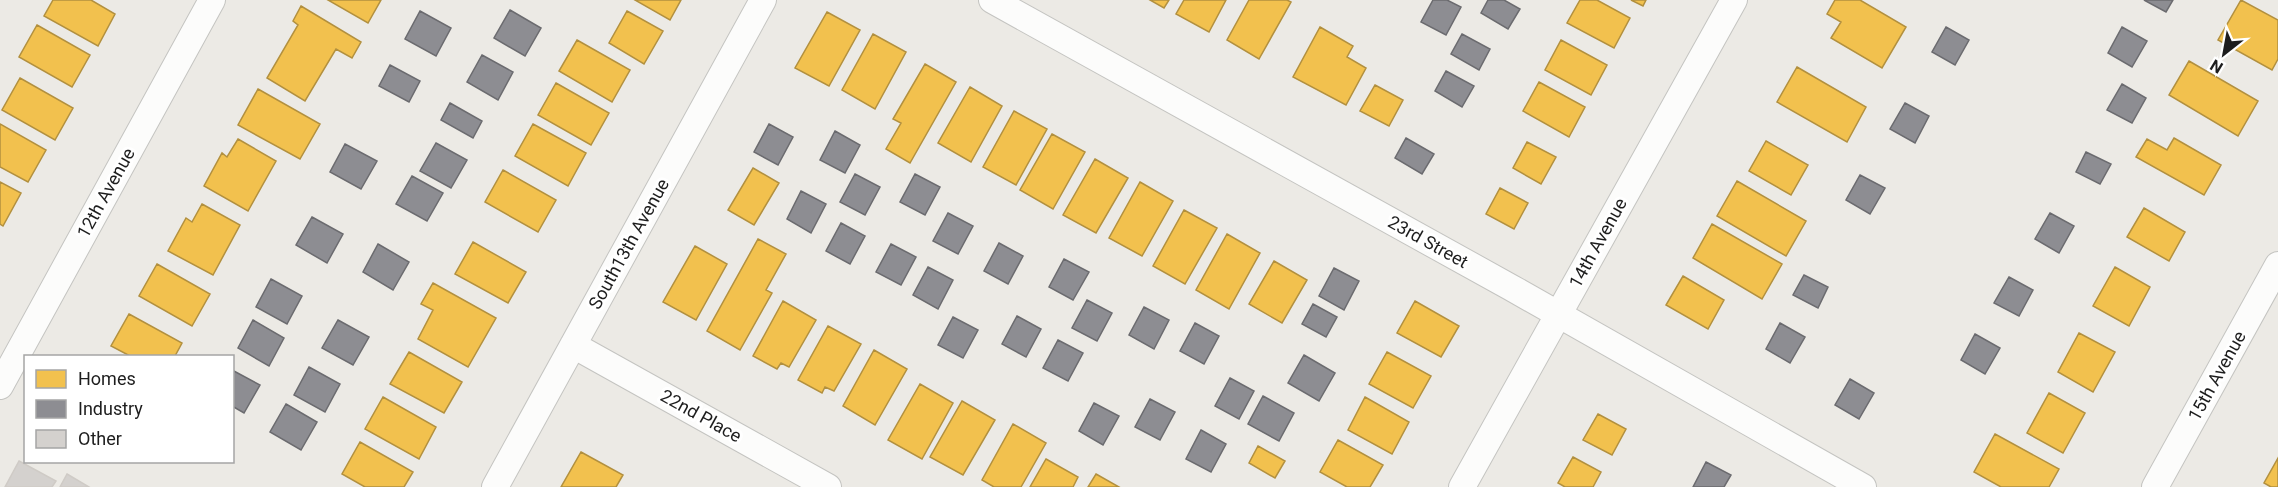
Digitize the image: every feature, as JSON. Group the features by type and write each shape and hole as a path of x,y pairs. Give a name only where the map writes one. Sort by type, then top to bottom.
{"street":[{"name":"12th Avenue","path":"0,386 212,0"},
{"name":"South13th Avenue","path":"495,487 763,0"},
{"name":"23rd Street","path":"992,0 1863,487"},
{"name":"14th Avenue","path":"1462,487 1734,0"},
{"name":"15th Avenue","path":"2155,487 2278,265"},
{"name":"22nd Place","path":"573,345 828,487"}],"building: Homes":[{"path":"53,0 91,0 115,14 98,46 44,16"},
{"path":"328,0 381,0 368,23"},
{"path":"635,0 681,0 670,20"},
{"path":"1150,0 1169,0 1164,8"},
{"path":"1184,0 1226,0 1209,32 1176,14"},
{"path":"1249,0 1287,0 1291,2 1259,59 1227,40"},
{"path":"1580,0 1597,0 1630,18 1614,48 1567,23"},
{"path":"1631,0 1646,0 1643,6"},
{"path":"1835,0 1860,0 1906,27 1882,68 1831,38 1841,22 1827,14"},
{"path":"2241,0 2278,20 2278,59 2272,70 2218,40"},
{"path":"301,6 361,42 352,58 336,49 305,101 267,78 298,25 293,21"},
{"path":"627,11 663,31 644,64 609,43"},
{"path":"827,12 860,30 829,86 795,68"},
{"path":"37,25 90,55 72,87 19,57"},
{"path":"1320,27 1353,46 1347,57 1366,68 1346,105 1293,77"},
{"path":"873,34 906,52 875,109 842,90"},
{"path":"577,40 630,70 612,102 559,71"},
{"path":"1561,40 1607,65 1591,95 1545,70"},
{"path":"2189,61 2258,101 2238,136 2169,95"},
{"path":"925,64 956,82 910,163 886,149 901,123 893,119"},
{"path":"1797,67 1866,107 1847,142 1777,102"},
{"path":"20,78 73,108 55,140 2,110"},
{"path":"1539,82 1585,107 1569,137 1523,111"},
{"path":"556,83 609,113 591,145 538,115"},
{"path":"1375,85 1403,100 1389,126 1360,111"},
{"path":"970,87 1002,106 971,162 938,143"},
{"path":"258,89 320,124 300,159 238,125"},
{"path":"1014,111 1047,129 1016,185 983,167"},
{"path":"0,124 46,150 28,182 0,167"},
{"path":"533,124 586,153 568,186 515,156"},
{"path":"1052,134 1085,152 1053,209 1020,190"},
{"path":"2174,138 2221,165 2204,195 2136,157 2147,139 2167,150"},
{"path":"238,139 276,161 248,211 204,186 222,153 227,157"},
{"path":"1766,141 1808,165 1791,195 1749,171"},
{"path":"1527,142 1556,157 1541,184 1513,168"},
{"path":"1095,159 1128,178 1096,233 1063,215"},
{"path":"753,168 779,183 754,225 728,210"},
{"path":"503,170 556,200 538,232 485,202"},
{"path":"1737,181 1806,221 1786,256 1717,216"},
{"path":"0,182 21,193 3,226 0,224"},
{"path":"1140,182 1173,201 1142,256 1109,238"},
{"path":"1500,188 1528,203 1514,229 1486,214"},
{"path":"202,204 240,225 213,275 168,251 186,218 192,222"},
{"path":"2144,208 2185,232 2169,261 2127,237"},
{"path":"1184,210 1217,228 1185,284 1153,266"},
{"path":"1712,224 1782,264 1762,299 1693,258"},
{"path":"1227,234 1260,253 1229,309 1196,290"},
{"path":"758,239 786,254 766,290 772,293 740,350 707,331"},
{"path":"473,242 526,272 508,303 455,274"},
{"path":"695,246 727,264 696,320 663,302"},
{"path":"1274,261 1307,280 1282,323 1249,304"},
{"path":"157,264 210,294 192,326 139,296"},
{"path":"2115,267 2150,287 2129,326 2093,306"},
{"path":"1683,276 1724,300 1708,329 1666,305"},
{"path":"433,283 496,318 468,367 418,339 433,310 421,304"},
{"path":"783,301 816,320 789,367 781,363 777,369 753,356"},
{"path":"1415,301 1459,326 1441,357 1397,333"},
{"path":"129,314 182,343 176,355 128,355 111,346"},
{"path":"828,326 861,344 834,391 825,387 822,393 798,380"},
{"path":"2079,333 2115,352 2093,392 2058,372"},
{"path":"874,350 907,369 875,425 843,406"},
{"path":"409,352 462,382 444,413 390,384"},
{"path":"1387,352 1431,376 1413,408 1369,384"},
{"path":"920,384 953,403 922,459 888,440"},
{"path":"2049,393 2085,413 2063,453 2027,433"},
{"path":"383,397 436,427 419,459 365,429"},
{"path":"1365,397 1409,422 1392,454 1348,430"},
{"path":"962,401 995,420 963,475 930,457"},
{"path":"1598,414 1626,429 1612,455 1583,440"},
{"path":"1013,424 1046,443 1021,487 994,487 982,480"},
{"path":"1995,434 2059,469 2049,487 2001,487 1974,472"},
{"path":"1338,440 1383,465 1370,487 1347,487 1320,472"},
{"path":"360,442 413,472 404,487 365,487 342,474"},
{"path":"1258,446 1285,461 1275,478 1249,463"},
{"path":"581,452 623,475 616,487 561,487"},
{"path":"1573,457 1601,472 1593,487 1565,487 1558,483"},
{"path":"2278,458 2278,487 2271,487 2264,483"},
{"path":"1046,459 1078,477 1073,487 1030,487"},
{"path":"1096,474 1119,487 1088,487"}],"building: Industry":[{"path":"1433,0 1447,0 1461,7 1446,35 1421,22"},
{"path":"1488,0 1504,0 1520,9 1508,29 1481,13"},
{"path":"2144,0 2173,0 2166,12"},
{"path":"510,10 541,28 525,56 494,38"},
{"path":"420,11 451,28 436,56 405,39"},
{"path":"1946,27 1969,40 1955,65 1932,52"},
{"path":"2122,27 2147,41 2132,67 2108,53"},
{"path":"1462,34 1490,49 1479,70 1451,54"},
{"path":"482,55 513,72 498,100 467,82"},
{"path":"390,65 420,81 409,102 379,86"},
{"path":"1446,71 1474,86 1462,107 1435,91"},
{"path":"2122,84 2146,98 2132,123 2107,110"},
{"path":"450,103 482,121 473,138 441,120"},
{"path":"1905,103 1929,116 1915,143 1890,129"},
{"path":"769,124 793,137 778,165 754,152"},
{"path":"835,131 860,145 845,173 820,160"},
{"path":"1406,138 1434,154 1422,174 1395,158"},
{"path":"436,143 467,160 451,188 420,171"},
{"path":"345,144 377,161 361,189 330,172"},
{"path":"2086,152 2111,164 2100,184 2076,172"},
{"path":"855,174 880,187 865,215 840,202"},
{"path":"915,174 940,187 925,215 900,202"},
{"path":"1860,175 1885,188 1870,214 1846,200"},
{"path":"412,176 443,193 427,221 396,204"},
{"path":"801,191 826,204 811,233 787,219"},
{"path":"948,213 973,226 958,254 933,241"},
{"path":"2050,213 2074,226 2059,253 2035,239"},
{"path":"312,217 343,234 327,263 296,245"},
{"path":"841,223 865,236 850,264 826,251"},
{"path":"999,243 1023,256 1008,284 984,271"},
{"path":"378,244 409,262 393,290 363,272"},
{"path":"891,244 916,257 901,285 876,272"},
{"path":"1064,259 1089,272 1073,300 1049,287"},
{"path":"928,267 953,280 938,309 913,295"},
{"path":"1334,268 1359,281 1344,310 1319,296"},
{"path":"1804,275 1828,287 1818,308 1793,295"},
{"path":"2009,277 2033,290 2019,316 1994,303"},
{"path":"271,279 302,296 287,324 256,307"},
{"path":"1087,300 1112,313 1097,341 1072,328"},
{"path":"1313,304 1337,317 1326,337 1302,324"},
{"path":"1144,307 1169,320 1154,349 1129,335"},
{"path":"1017,316 1041,329 1026,357 1002,344"},
{"path":"953,317 978,330 963,358 938,345"},
{"path":"253,320 284,338 269,366 238,348"},
{"path":"338,320 369,337 353,365 322,348"},
{"path":"1195,323 1219,336 1204,364 1180,351"},
{"path":"1780,323 1805,337 1790,363 1766,349"},
{"path":"1975,334 2000,348 1985,374 1961,360"},
{"path":"1058,340 1083,353 1068,381 1043,368"},
{"path":"1304,355 1335,373 1319,401 1288,383"},
{"path":"309,367 340,384 325,412 294,395"},
{"path":"234,371 260,385 244,413 234,407"},
{"path":"1230,378 1254,391 1239,419 1215,406"},
{"path":"1850,379 1874,393 1859,419 1835,405"},
{"path":"1263,396 1294,413 1279,441 1248,424"},
{"path":"1150,399 1175,412 1160,440 1135,427"},
{"path":"1094,403 1119,416 1103,445 1079,431"},
{"path":"286,404 317,422 301,450 270,432"},
{"path":"1201,430 1226,444 1211,472 1186,459"},
{"path":"1706,462 1731,475 1724,487 1693,487"}],"building: Other":[{"path":"19,461 56,481 52,487 5,487"},
{"path":"67,474 89,487 60,487"}]}
